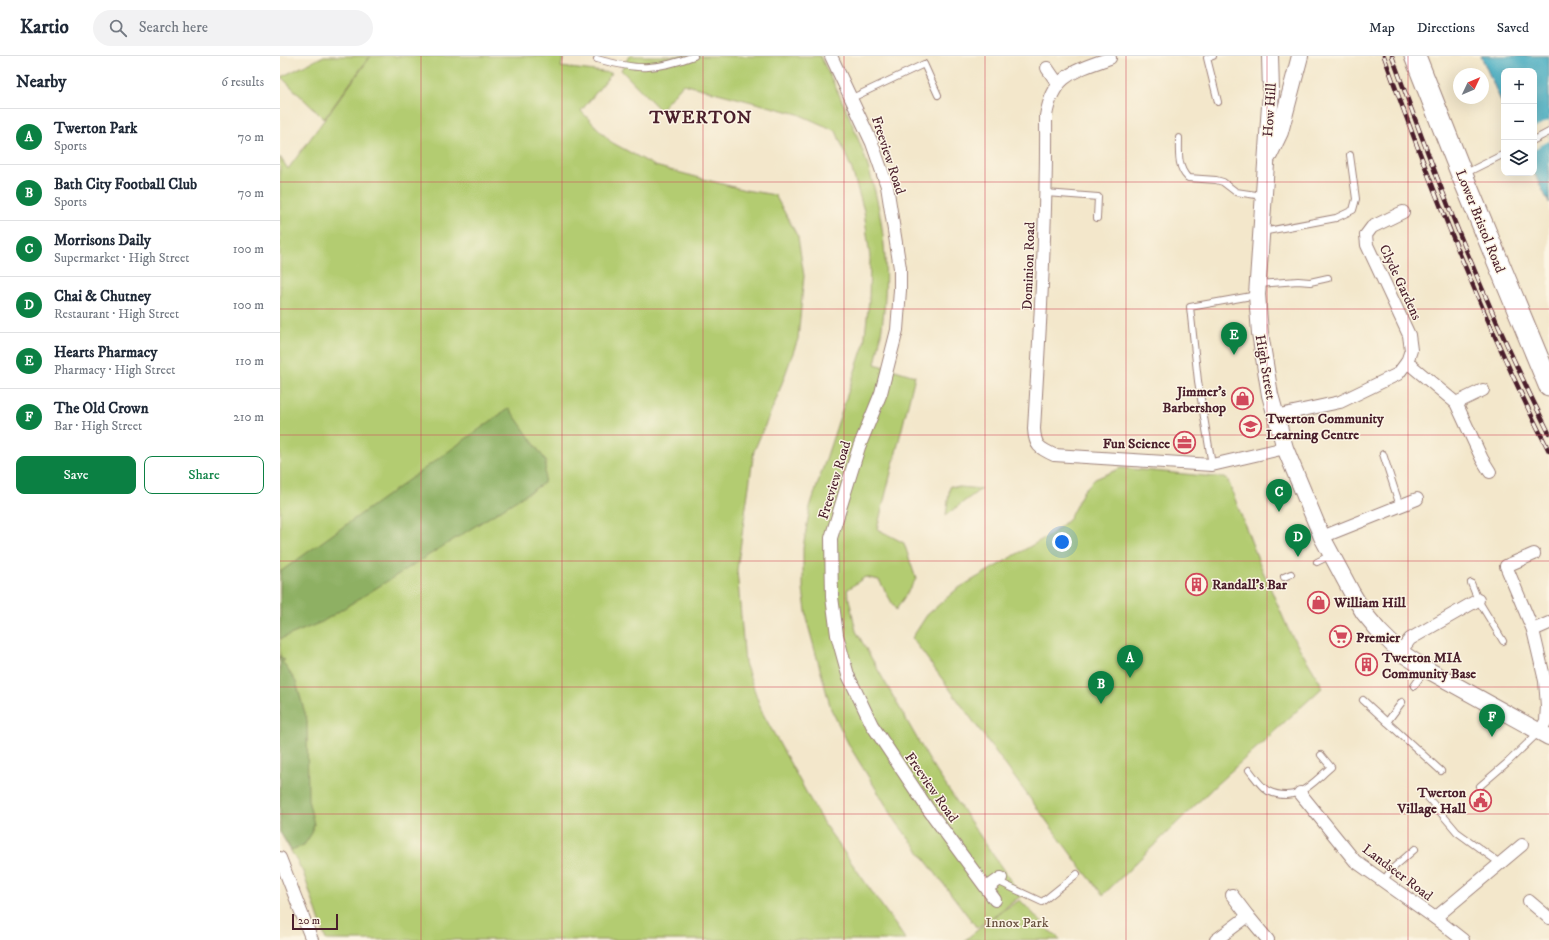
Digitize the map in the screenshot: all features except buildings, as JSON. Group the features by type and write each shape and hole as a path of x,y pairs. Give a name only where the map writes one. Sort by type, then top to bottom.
{"highway":[{"name":"Lower Bristol Road","path":"1415,56 1462,176 1548,382"}],"street":[{"name":"Freeview Road","path":"831,56 872,143 886,186 900,268 897,330 881,393 859,447 831,538 832,597 837,635 848,675 872,725 928,809 995,882 995,900"},
{"name":"How Hill","path":"1265,164 1271,91 1270,56"},
{"path":"1265,164 1280,132 1300,56"},
{"name":"Dominion Road","path":"1110,58 1066,76 1058,84 1051,95 1046,116 1046,193 1034,429 1035,437 1037,444 1041,449 1054,455 1212,465"},
{"path":"1047,68 1058,84"},
{"name":"High Street","path":"1265,164 1257,290 1260,333 1275,416 1285,448 1322,537 1364,613 1400,652 1426,669 1545,734"},
{"name":"Clyde Gardens","path":"1404,212 1372,227 1366,235 1367,245 1409,335 1412,350 1408,362"},
{"path":"1275,416 1340,402 1398,374 1408,362 1456,403 1482,459 1490,472"},
{"path":"1456,403 1482,390"},
{"path":"1212,465 1285,448"},
{"path":"1322,537 1417,499"},
{"path":"1534,554 1506,566 1533,630 1545,681 1547,706 1545,734"},
{"path":"1400,652 1410,639 1478,600"},
{"path":"1533,630 1549,623"},
{"name":"Landseer Road","path":"1300,793 1355,861 1435,918 1463,940"},
{"path":"1435,918 1522,845"},
{"path":"280,858 312,940"},
{"path":"1232,895 1268,940"},
{"path":"1529,901 1549,918"},
{"path":"1216,940 1248,916"}],"lane":[{"path":"597,59 632,67 648,68 694,56"},
{"path":"1213,56 1207,58 1218,102"},
{"path":"852,98 924,64 938,95"},
{"path":"1537,138 1549,132"},
{"path":"1179,138 1179,162 1182,173 1188,178 1216,180 1222,182 1236,192 1262,196"},
{"path":"1260,232 1336,218 1353,210 1356,199 1350,155"},
{"path":"1462,176 1501,156"},
{"path":"1046,193 1098,197 1097,218"},
{"path":"1212,465 1198,381 1190,307 1298,281 1310,282 1328,278"},
{"path":"1383,454 1400,506"},
{"path":"1316,562 1331,555"},
{"path":"1284,577 1291,574"},
{"path":"1471,583 1478,600 1503,641"},
{"path":"1414,686 1426,669"},
{"path":"1363,700 1441,771"},
{"path":"1387,722 1402,702"},
{"path":"1480,786 1508,762 1545,734"},
{"path":"1249,770 1268,790 1289,796 1300,793 1331,767 1321,755"},
{"path":"1424,793 1457,832 1500,864"},
{"path":"1383,881 1393,868 1415,849"},
{"path":"995,882 1042,902 1076,874"}],"green space":[{"path":"324,56 370,56 324,119 281,77"},
{"path":"371,56 564,56 561,67 612,73 581,111 611,142 655,166 745,190 775,195 798,237 804,276 798,339 776,400 754,451 737,570 745,663 762,712 822,821 906,940 326,940 303,872 280,832 280,157 288,169"},
{"path":"629,56 820,56 853,126 867,164 875,192 881,220 884,248 886,277 884,306 881,335 875,364 915,376 877,529 904,543 916,579 896,610 879,580 865,577 847,590 856,631 932,765 1021,896 977,928 897,823 850,747 831,709 808,625 803,590 803,548 810,507 864,344 869,300 870,258 864,211 852,170 836,131 798,114 683,84 660,110 621,70"},
{"path":"509,408 546,461 544,483 322,622 280,639 280,572"},
{"path":"1121,468 1227,478 1259,562 1289,631 1323,687 1218,783 1103,895 1076,861 912,638 927,615 957,589 1053,533 1069,519 1084,490 1095,479"},
{"path":"950,486 981,489 946,515"},
{"path":"280,656 285,660 282,661 296,682 307,720 308,800 314,824 312,833 304,845 291,850 280,832"},
{"name":"Innox Park","path":"1020,900 1050,931 1061,940 965,940 1000,912"}],"water":[{"path":"1481,56 1549,56 1549,203 1536,176 1537,176 1537,68 1501,68 1501,101 1489,74 1489,68 1486,68"}],"pier":[{"path":"1549,120 1549,141 1537,147 1537,140 1537,126"}],"railway":[{"path":"1384,56 1460,256 1503,355 1549,451"},
{"path":"1392,56 1427,152 1465,247 1505,341 1549,433"}],"place":[{"name":"Hearts Pharmacy","path":"1234,355"},
{"name":"Jimmer's Barbershop","path":"1242,399"},
{"name":"Twerton Community Learning Centre","path":"1250,426"},
{"name":"Fun Science","path":"1185,443"},
{"name":"Morrisons Daily","path":"1279,512"},
{"name":"Chai & Chutney","path":"1298,557"},
{"name":"Randall's Bar","path":"1196,584"},
{"name":"William Hill","path":"1319,602"},
{"name":"Premier","path":"1341,637"},
{"name":"Twerton MIA Community Base","path":"1367,665"},
{"name":"Twerton Park","path":"1130,678"},
{"name":"Bath City Football Club","path":"1101,704"},
{"name":"The Old Crown","path":"1492,737"},
{"name":"Twerton Village Hall","path":"1481,800"}],"district":[{"name":"TWERTON","path":"701,117"}]}
